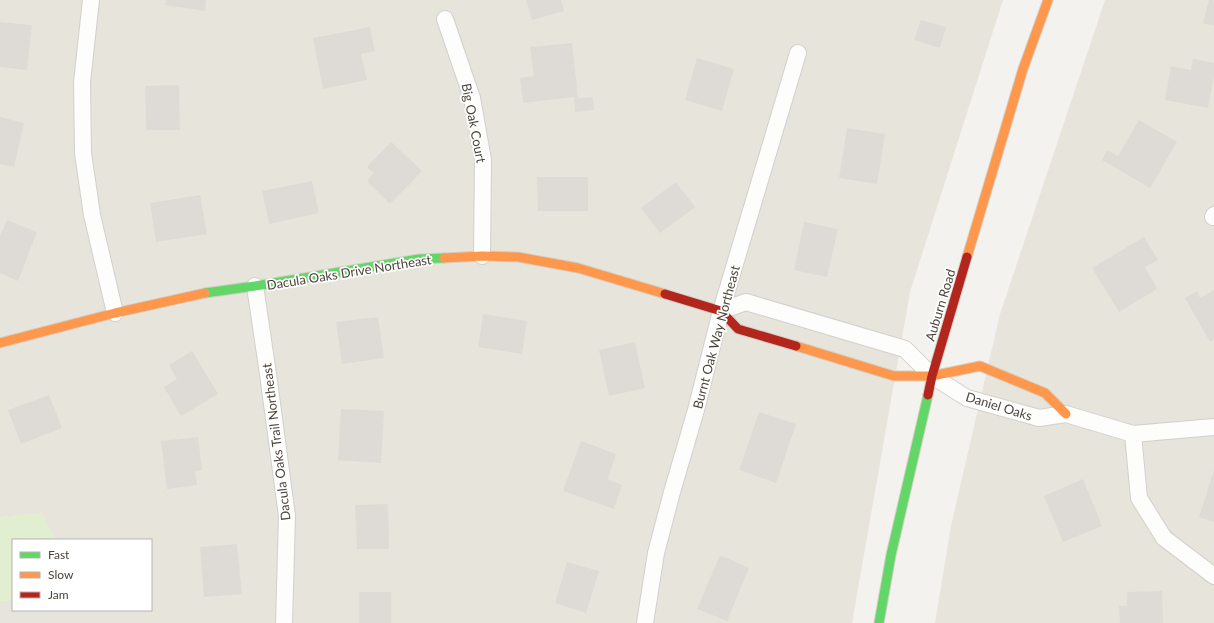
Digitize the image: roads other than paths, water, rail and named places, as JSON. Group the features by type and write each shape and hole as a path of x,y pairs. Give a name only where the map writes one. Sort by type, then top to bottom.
{"street":[{"path":"91,0 82,82 83,153 92,215 115,313"},
{"name":"Auburn Road","path":"879,623 898,525 932,376 1023,70 1048,0"},
{"name":"Big Oak Court","path":"445,19 472,98 484,160 482,256"},
{"name":"Burnt Oak Way Northeast","path":"645,623 656,553 672,492 696,410 721,311 798,53"},
{"name":"Dacula Oaks Drive Northeast","path":"0,342 115,313 203,293 419,259 482,256 518,257 578,268 721,311 738,329 894,376 932,376"},
{"name":"Dacula Oaks Trail Northeast","path":"255,286 286,516 284,623"},
{"path":"721,311 746,302 905,349 932,376"},
{"name":"Daniel Oaks","path":"932,376 980,366 1045,393 1066,414"},
{"name":"Daniel Oaks","path":"932,376 967,398 1039,418 1066,414"},
{"path":"1066,414 1133,434 1214,427"},
{"path":"1133,434 1139,498 1164,538 1214,576"}]}
